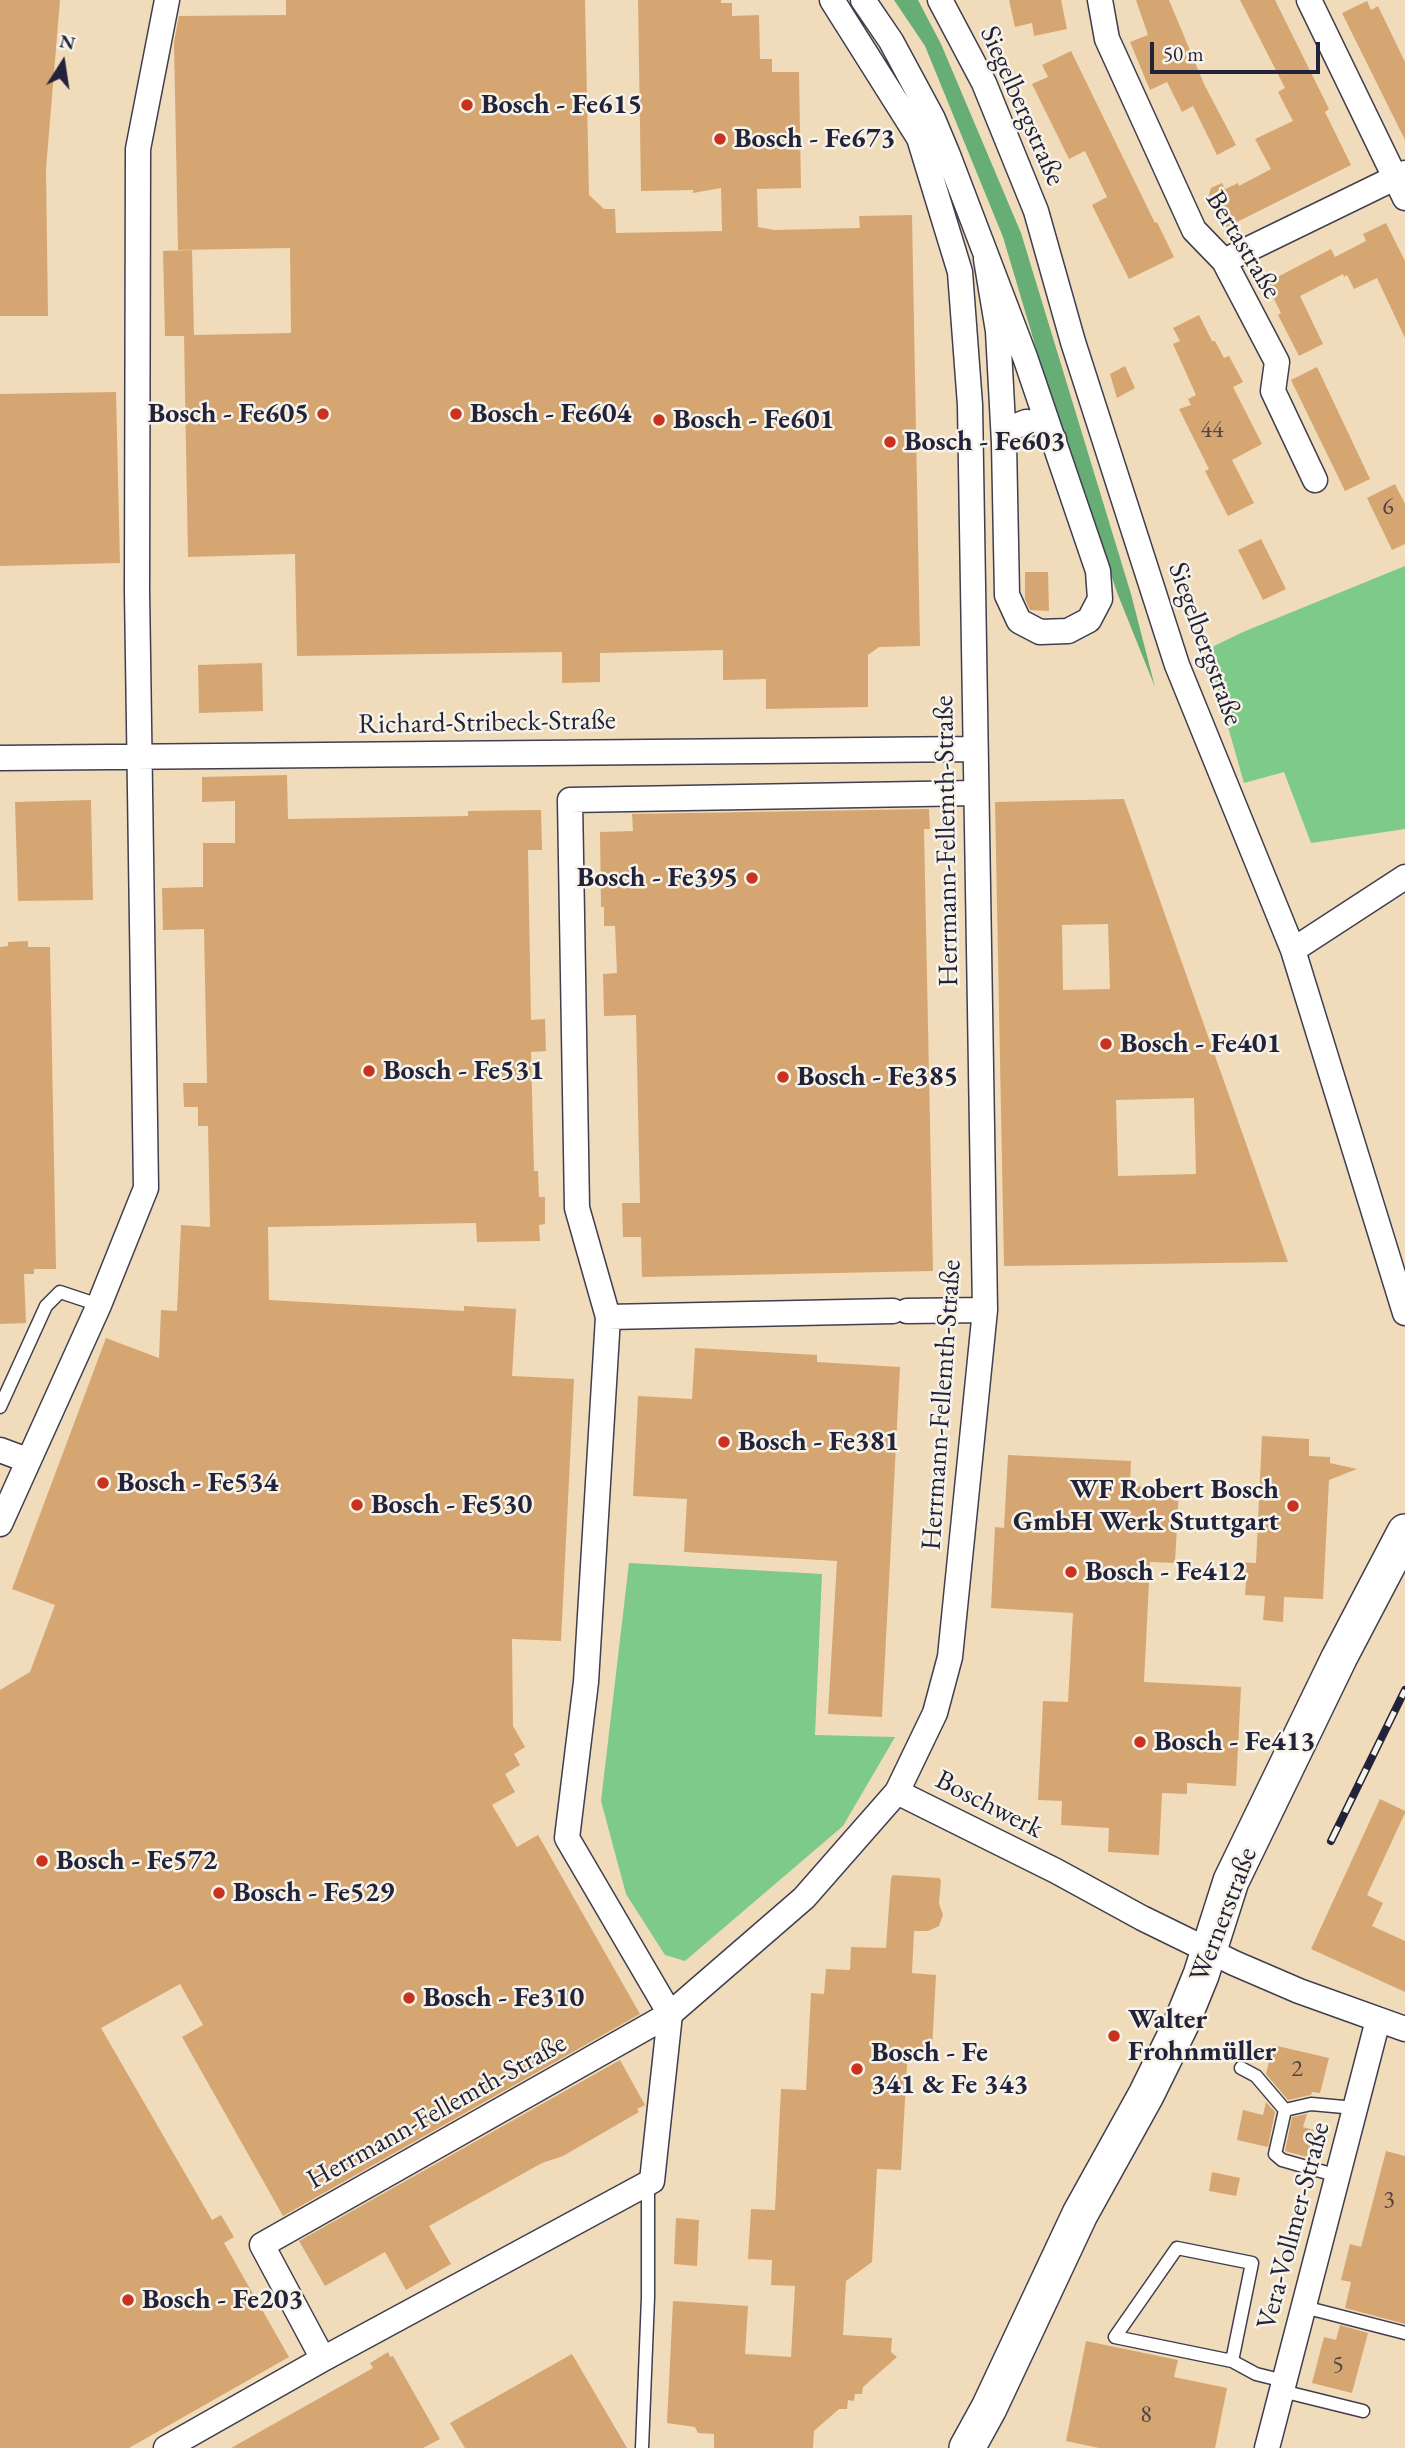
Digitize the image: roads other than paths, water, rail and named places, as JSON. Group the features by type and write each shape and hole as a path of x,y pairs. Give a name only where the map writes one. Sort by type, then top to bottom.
{"main road":[{"name":"Wernerstraße","path":"967,2448 989,2408 1080,2214 1158,2071 1191,2003 1231,1881 1339,1658 1405,1532"}],"street":[{"path":"0,1524 99,1305 146,1188 139,756 138,149 166,0"},
{"name":"Herrmann-Fellemth-Straße","path":"323,2358 262,2245 670,2014 804,1898 897,1792 935,1713 950,1657 985,1310 970,405 960,272 919,138 832,0"},
{"path":"863,0 891,41 933,120 986,259 1054,440 1098,571 1100,599 1088,620 1069,631 1040,632 1019,621 1007,595 1004,443 998,331 986,259"},
{"name":"Siegelbergstraße","path":"940,0 984,83 1036,211 1073,342 1177,665 1293,950 1405,1312"},
{"name":"Bertastraße","path":"1100,0 1107,39 1194,230 1223,261 1277,362 1273,391 1315,480"},
{"path":"1223,261 1402,183 1309,0"},
{"path":"1004,443 1011,428 1026,422 1041,424 1054,440"},
{"name":"Richard-Stribeck-Straße","path":"0,758 975,748"},
{"path":"166,2448 323,2358 653,2179 670,2014 567,1838 586,1682 608,1317 577,1208 570,800 976,793"},
{"path":"1293,950 1405,877"},
{"path":"608,1317 985,1310"},
{"path":"0,1450 27,1460"},
{"name":"Boschwerk","path":"897,1792 1209,1951 1298,1991 1405,2029"},
{"name":"Vera-Vollmer-Straße","path":"1267,2448 1378,2020"}],"lane":[{"path":"0,1408 46,1306 60,1293 99,1305"},
{"path":"1241,2068 1255,2077 1285,2110"},
{"path":"1285,2110 1311,2104 1355,2108"},
{"path":"1285,2110 1275,2154 1282,2160 1338,2176"},
{"path":"642,2448 648,2297 648,2184"},
{"path":"1232,2361 1252,2263 1177,2248 1115,2337 1232,2361 1283,2386 1363,2411"},
{"path":"1304,2306 1405,2333"}],"railway":[{"path":"1331,1841 1405,1690"}],"place":[{"name":"Bosch - Fe615","path":"467,105"},
{"name":"Bosch - Fe673","path":"720,139"},
{"name":"Bosch - Fe605","path":"323,414"},
{"name":"Bosch - Fe604","path":"456,414"},
{"name":"Bosch - Fe601","path":"659,420"},
{"name":"Bosch - Fe603","path":"890,442"},
{"name":"Bosch - Fe395","path":"752,878"},
{"name":"Bosch - Fe401","path":"1106,1044"},
{"name":"Bosch - Fe531","path":"369,1071"},
{"name":"Bosch - Fe385","path":"783,1077"},
{"name":"Bosch - Fe381","path":"724,1442"},
{"name":"Bosch - Fe534","path":"103,1483"},
{"name":"Bosch - Fe530","path":"357,1505"},
{"name":"WF Robert Bosch GmbH Werk Stuttgart","path":"1293,1506"},
{"name":"Bosch - Fe412","path":"1071,1572"},
{"name":"Bosch - Fe413","path":"1140,1742"},
{"name":"Bosch - Fe572","path":"42,1861"},
{"name":"Bosch - Fe529","path":"219,1893"},
{"name":"Bosch - Fe310","path":"409,1998"},
{"name":"Walter Frohnmüller","path":"1114,2036"},
{"name":"Bosch - Fe 341 & Fe 343","path":"857,2069"},
{"name":"Bosch - Fe203","path":"128,2300"}]}
